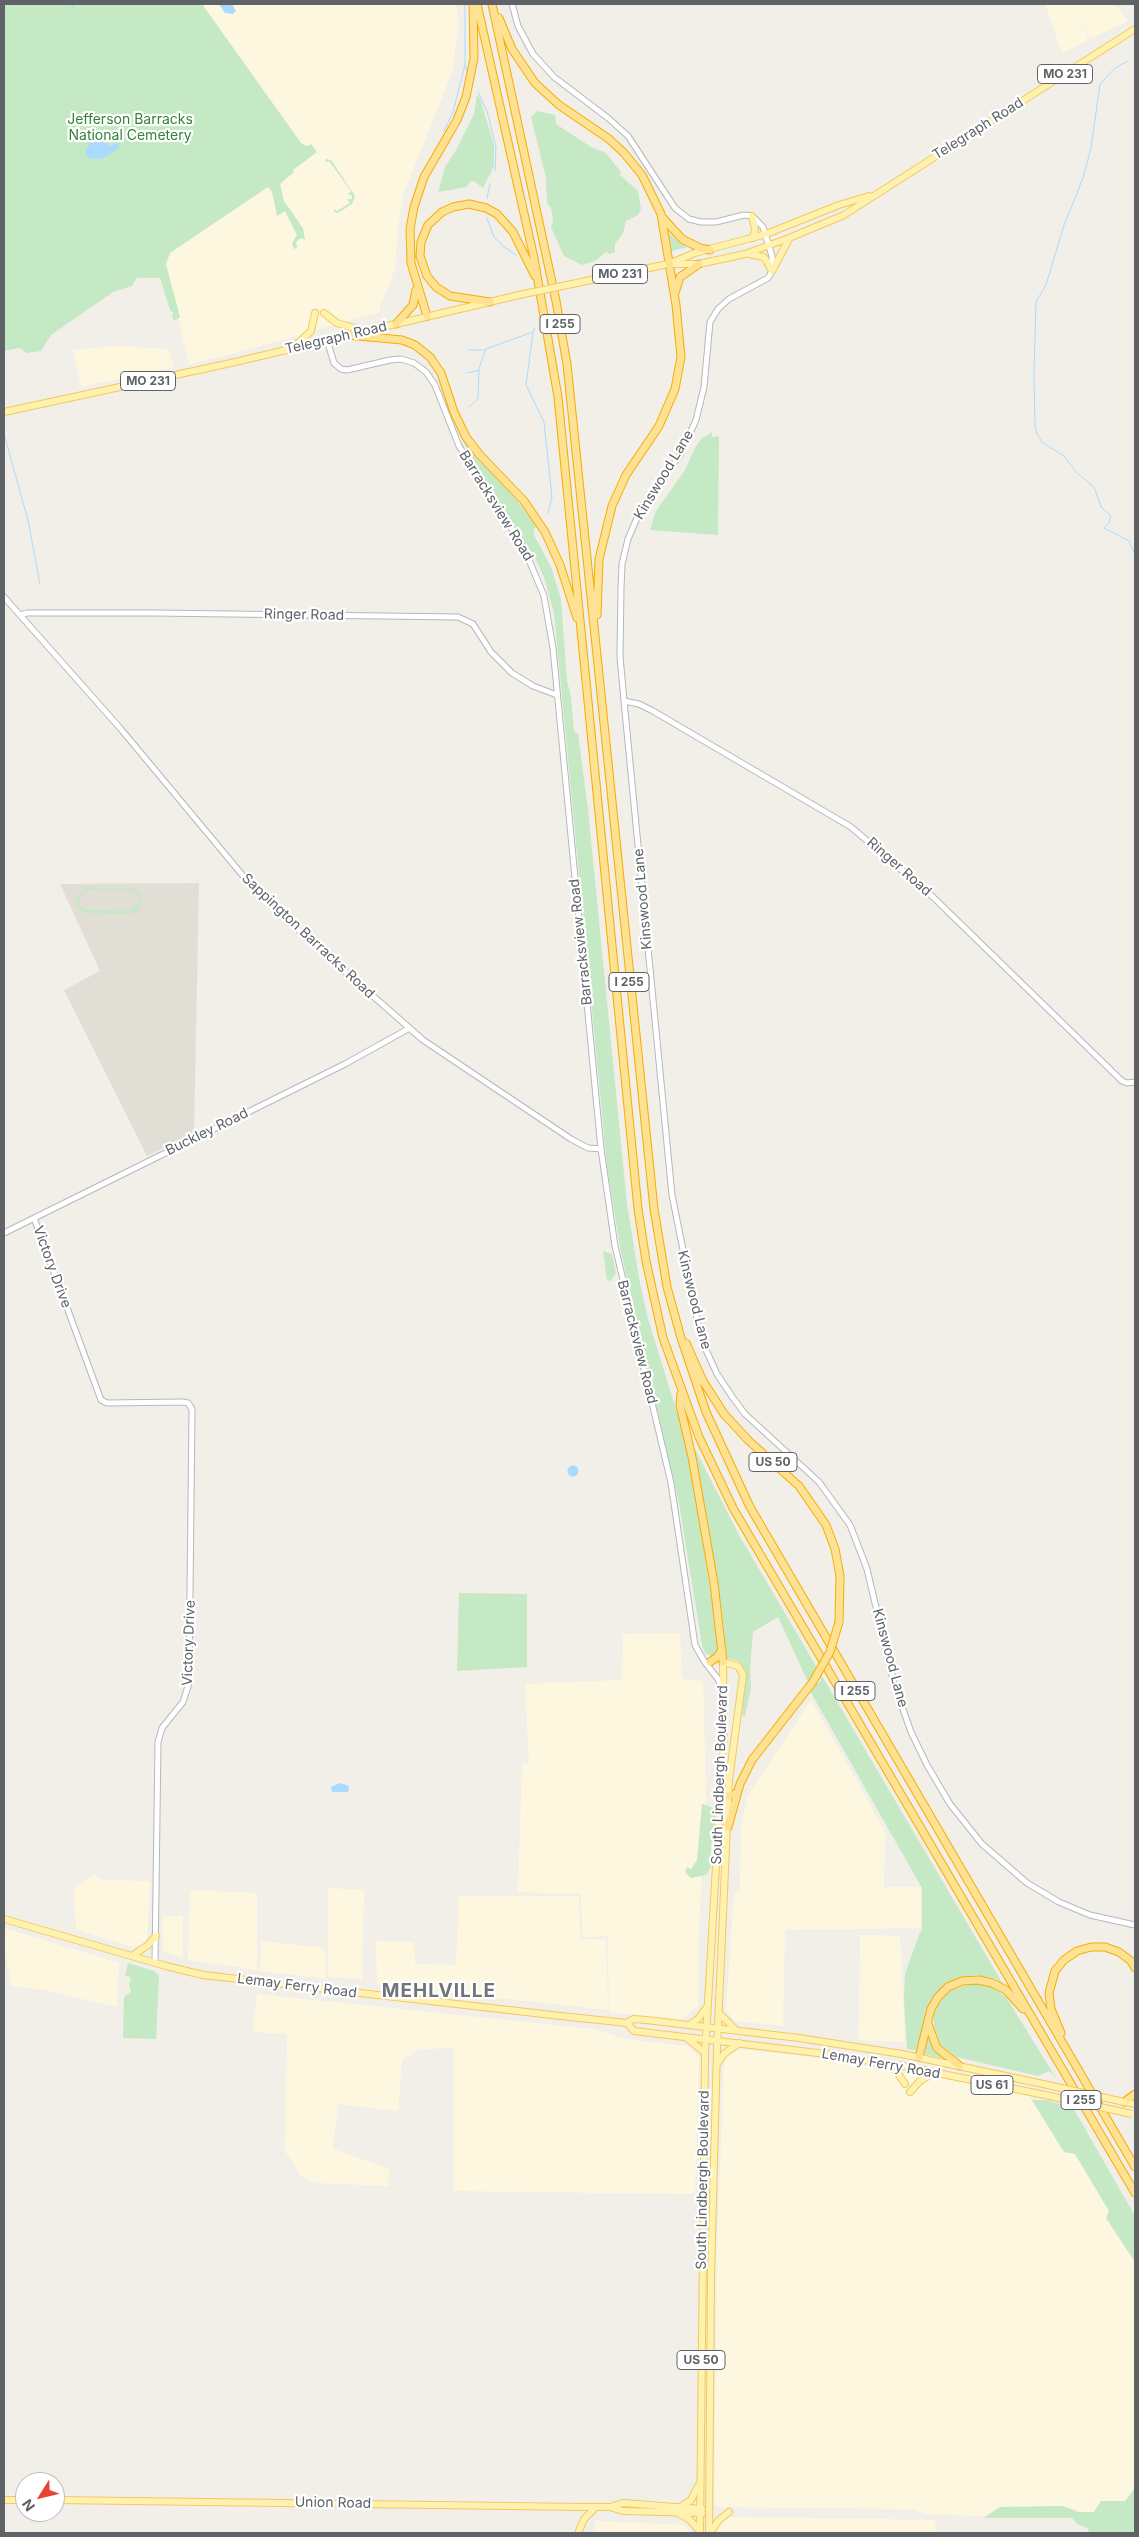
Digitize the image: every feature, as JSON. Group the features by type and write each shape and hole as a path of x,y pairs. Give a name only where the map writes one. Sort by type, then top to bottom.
{"highway":[{"path":"427,316 409,254 412,217 424,177 457,120 466,97 474,58 473,4"},
{"name":"I 255","path":"477,4 540,288 558,397 638,1209 646,1261 659,1321 681,1391 702,1445 733,1508 1135,2193"},
{"path":"493,4 512,49 530,76 552,99 600,132 624,153 642,175 661,214 672,230 682,239 700,248 710,250"},
{"name":"I 255","path":"493,4 564,344 651,1183 658,1235 674,1312 706,1412 750,1507 1135,2167"},
{"path":"490,302 460,298 445,293 431,282 423,269 420,256 423,236 432,220 447,209 458,205 475,205 486,208 501,218 517,239 540,288"},
{"path":"597,650 597,570 606,523 626,475 664,417 677,380 680,340 661,214"},
{"path":"674,296 680,277 699,264"},
{"path":"396,324 413,305 417,285"},
{"path":"348,335 402,340 420,348 434,363 466,437 486,462 524,501 545,532 560,565 582,632"},
{"name":"US 50","path":"674,1312 699,1373 716,1403 740,1432 800,1486 826,1525 835,1549 840,1576 839,1622 830,1652 812,1683 752,1760 737,1794 728,1827"},
{"name":"US 50","path":"681,1391 680,1406 692,1457 714,1583 723,1662"},
{"path":"710,1662 722,1650"},
{"path":"725,1798 737,1794"},
{"path":"1069,2054 1051,2009 1049,1993 1055,1971 1064,1960 1077,1951 1090,1947 1105,1947 1119,1952 1131,1961 1135,1968"},
{"path":"919,2057 928,2021 938,1997 948,1987 962,1981 979,1980 992,1983 1006,1990 1036,2025"},
{"path":"928,2021 931,2037 937,2048 960,2066"},
{"path":"1124,2102 1135,2094"}],"main road":[{"name":"Telegraph Road","path":"668,264 699,264 745,254 790,238 844,215 870,196 1135,29"},
{"name":"Telegraph Road","path":"4,412 292,349 520,295 668,264 766,234 839,205 870,196"},
{"path":"752,216 755,229 753,238"},
{"path":"772,271 780,252 790,238"},
{"path":"745,254 764,257 772,271"},
{"path":"292,349 311,331 315,313"},
{"path":"324,313 338,323 365,331"},
{"name":"South Lindbergh Boulevard","path":"700,2532 699,2484 707,2006 725,1798 743,1675 738,1666 723,1662 725,1798 728,1827 717,2064 709,2533"},
{"name":"Lemay Ferry Road","path":"4,1919 155,1963 215,1976 627,2023 634,2030 885,2063 1050,2096 1133,2115"},
{"path":"132,1956 148,1945 156,1936"},
{"path":"688,2025 698,2019 707,2006"},
{"path":"719,2013 737,2031"},
{"name":"Lemay Ferry Road","path":"627,2023 633,2019 718,2028 799,2038 919,2057 1135,2104"},
{"path":"686,2037 705,2053"},
{"path":"717,2064 724,2054 739,2043"},
{"path":"885,2063 897,2072 905,2084"},
{"path":"910,2092 921,2080 935,2073"},
{"path":"699,2484 691,2500 679,2510 700,2532"},
{"name":"Union Road","path":"65,2500 610,2507 623,2511 708,2511"},
{"path":"579,2531 584,2519 596,2507"},
{"path":"709,2533 717,2522 729,2512"}],"street":[{"path":"512,4 518,26 538,61 554,77 608,118 628,136 643,156 667,198 681,213 690,219 707,223 744,215 752,216 760,223 766,234 773,262 772,271"},
{"name":"Kinswood Lane","path":"772,271 764,282 729,299 714,316 707,340 702,404 680,455 646,503 628,538 622,564 620,622 624,701 672,1195 694,1313 708,1357 724,1386 745,1414 818,1482 850,1526 867,1569 894,1684 911,1732 938,1785 960,1817 982,1844 1000,1861 1044,1894 1090,1915 1135,1925"},
{"name":"Barracksview Road","path":"327,340 334,363 341,369 347,370 402,359 418,366 432,381 462,452 518,538 534,568 548,611 601,1149 618,1264 667,1464 694,1640 700,1655 718,1679 724,1694"},
{"name":"Sappington Barracks Road","path":"4,597 126,735 249,883 408,1030 451,1061 571,1139 588,1148 601,1149"},
{"name":"Ringer Road","path":"20,615 27,613 164,613 452,616 463,618 473,624 491,652 512,673 533,686 557,695"},
{"name":"Ringer Road","path":"624,701 639,704 653,711 851,827 926,891 1122,1081 1127,1083 1135,1082"},
{"name":"Buckley Road","path":"4,1233 354,1060 408,1030"},
{"name":"Victory Drive","path":"34,1218 101,1400 107,1404 176,1401 189,1404 192,1414 189,1683 184,1702 162,1728 158,1742 155,1963"},
{"path":"700,1655 710,1662 723,1662"}],"shaded area":[{"path":"202,4 457,4 458,27 452,73 403,195 395,269 380,307 380,312 232,354 189,364 164,257 310,157"},
{"path":"1045,4 1115,4 1128,21 1090,39 1086,29 1078,25 1085,30 1089,40 1062,53"},
{"path":"115,346 168,349 174,367 81,387 73,350"},
{"path":"199,883 194,1133 147,1156 64,990 100,971 60,884"},
{"path":"680,1633 682,1679 703,1681 706,1793 698,1947 698,2006 680,2020 609,2012 608,1936 582,1937 581,1894 518,1892 522,1765 529,1763 525,1684 622,1680 623,1634"},
{"path":"811,1700 885,1831 884,1887 921,1887 921,1928 785,1930 783,2026 735,2021 726,2010 734,1895 740,1890 741,1827 748,1795"},
{"path":"94,1875 103,1880 150,1881 147,1940 140,1946 132,1947 76,1929 74,1888"},
{"path":"328,1888 364,1890 362,1979 328,1977"},
{"path":"190,1890 257,1893 257,1970 188,1960"},
{"path":"459,1896 579,1896 580,1939 606,1939 608,2010 377,1985 376,1941 414,1942 415,1964 456,1965"},
{"path":"163,1916 183,1916 183,1958 163,1951"},
{"path":"4,1928 119,1963 117,2007 45,1990 11,1986 7,1958 4,1957"},
{"path":"860,1935 900,1936 905,2042 859,2040"},
{"path":"261,1941 325,1948 326,1979 260,1971"},
{"path":"257,1994 593,2029 625,2039 688,2046 699,2057 695,2194 454,2191 454,2048 420,2049 402,2060 398,2111 338,2104 333,2149 389,2169 388,2186 316,2183 301,2176 285,2151 287,2034 253,2032"},
{"path":"737,2049 795,2055 939,2077 1028,2095 1064,2152 1075,2154 1109,2211 1106,2218 1135,2262 1135,2488 1125,2501 1101,2501 1094,2512 1079,2512 1063,2506 1000,2507 984,2516 927,2514 912,2509 718,2507 714,2504 717,2253 724,2061 726,2055"},
{"path":"731,2517 935,2520 936,2533 714,2533 716,2526"},
{"path":"595,2521 686,2525 689,2533 596,2533"}],"green space":[{"name":"Jefferson Barracks National Cemetery","path":"4,4 202,4 301,143 307,146 311,144 317,152 293,170 294,172 280,184 284,201 303,228 305,240 301,238 296,242 297,248 294,249 292,243 297,235 285,211 277,216 272,192 268,187 170,253 166,264 180,317 174,321 172,316 174,313 170,310 160,278 137,278 132,286 113,292 51,335 41,351 27,353 20,348 4,351"},
{"path":"477,95 480,98 494,145 494,166 483,188 474,181 469,182 467,187 438,192 445,167 455,152 474,114"},
{"path":"537,111 555,115 556,124 591,147 606,153 621,172 620,175 638,191 641,209 638,215 626,221 623,233 615,244 615,252 609,254 606,252 595,261 582,265 564,256 551,227 553,222 551,208 547,203 546,178 531,117"},
{"path":"326,159 331,160 355,196 352,204 338,213 334,212 334,209 337,211 350,203 347,199 352,199 352,195 348,195 351,191 329,161 325,162"},
{"path":"667,231 676,240 688,247 671,251"},
{"path":"454,422 474,455 515,498 537,527 534,529 534,535 551,567 561,599 567,681 571,697 574,731 578,734 588,809 627,1204 640,1284 648,1319 680,1422 691,1468 716,1627 717,1651 711,1656 705,1653 702,1645 679,1503 621,1252 607,1166 554,613 544,577 535,558 469,454"},
{"path":"712,432 712,437 719,436 718,535 650,530 656,511 685,470 696,446 701,439"},
{"path":"87,888 133,889 140,895 141,905 136,912 131,914 85,913 79,908 76,900 79,893","holes":["88,890 132,891 138,896 139,904 130,911 86,910 80,905 79,899 82,893"]},
{"path":"603,1251 612,1254 616,1273 611,1281 607,1280"},
{"path":"693,1445 739,1535 1003,1984 994,1978 975,1975 956,1979 946,1984 933,1997 916,2050 907,2049 904,2000 905,1974 922,1931 922,1888 810,1691 821,1680 816,1671 808,1682 778,1617 753,1632 750,1670 751,1688 745,1716 742,1715 746,1671 738,1661 726,1658 724,1629 714,1560"},
{"path":"459,1593 527,1594 527,1667 457,1671"},
{"path":"702,1804 712,1807 715,1816 711,1846 711,1867 706,1875 691,1878 685,1872 687,1867 691,1869 697,1860"},
{"path":"128,1963 154,1971 159,1975 156,2039 123,2038 124,1997 131,1992 129,1985 131,1977 125,1976"},
{"path":"973,1983 992,1987 1006,1997 1056,2078 1049,2071 1038,2076 957,2057 941,2045 934,2026 934,2014 938,2004 950,1991"},
{"path":"927,2032 933,2047 942,2058 925,2054"},
{"path":"1032,2100 1048,2100 1070,2108 1069,2106 1072,2106 1135,2216 1135,2262 1106,2218 1109,2211 1075,2154 1064,2152"},
{"path":"1135,2488 1135,2533 1089,2533 1088,2528 1077,2524 1072,2518 984,2518 1000,2507 1063,2506 1079,2512 1094,2512 1101,2501 1125,2501"}],"water":[{"path":"219,4 232,4 236,11 233,14 225,13"},
{"path":"99,137 110,146 119,142 119,148 102,159 88,158 85,152 90,143"},
{"path":"573,1465 579,1471 573,1477 567,1471"},
{"path":"340,1783 349,1786 348,1792 332,1792 331,1787"}],"waterway":[{"path":"72,4 73,9"},
{"path":"465,4 465,65 467,71"},
{"path":"1128,61 1115,68 1100,84 1091,148 1083,178 1064,225 1046,285 1036,302 1034,373 1035,428 1038,436 1043,443 1064,456 1076,472 1094,487 1101,507 1111,516 1109,523 1104,528 1129,541 1135,554 1135,565"},
{"path":"444,131 453,112 465,65"},
{"path":"478,92 487,111 496,147 495,171"},
{"path":"487,198 490,184"},
{"path":"487,218 494,237 516,255"},
{"path":"469,407 478,399 479,368 486,349 533,332 535,328"},
{"path":"533,332 526,385 544,422 552,497 548,513"},
{"path":"469,350 486,350"},
{"path":"468,373 479,370"},
{"path":"4,434 28,520 40,584"}],"district":[{"name":"MEHLVILLE","path":"439,1991"}]}
